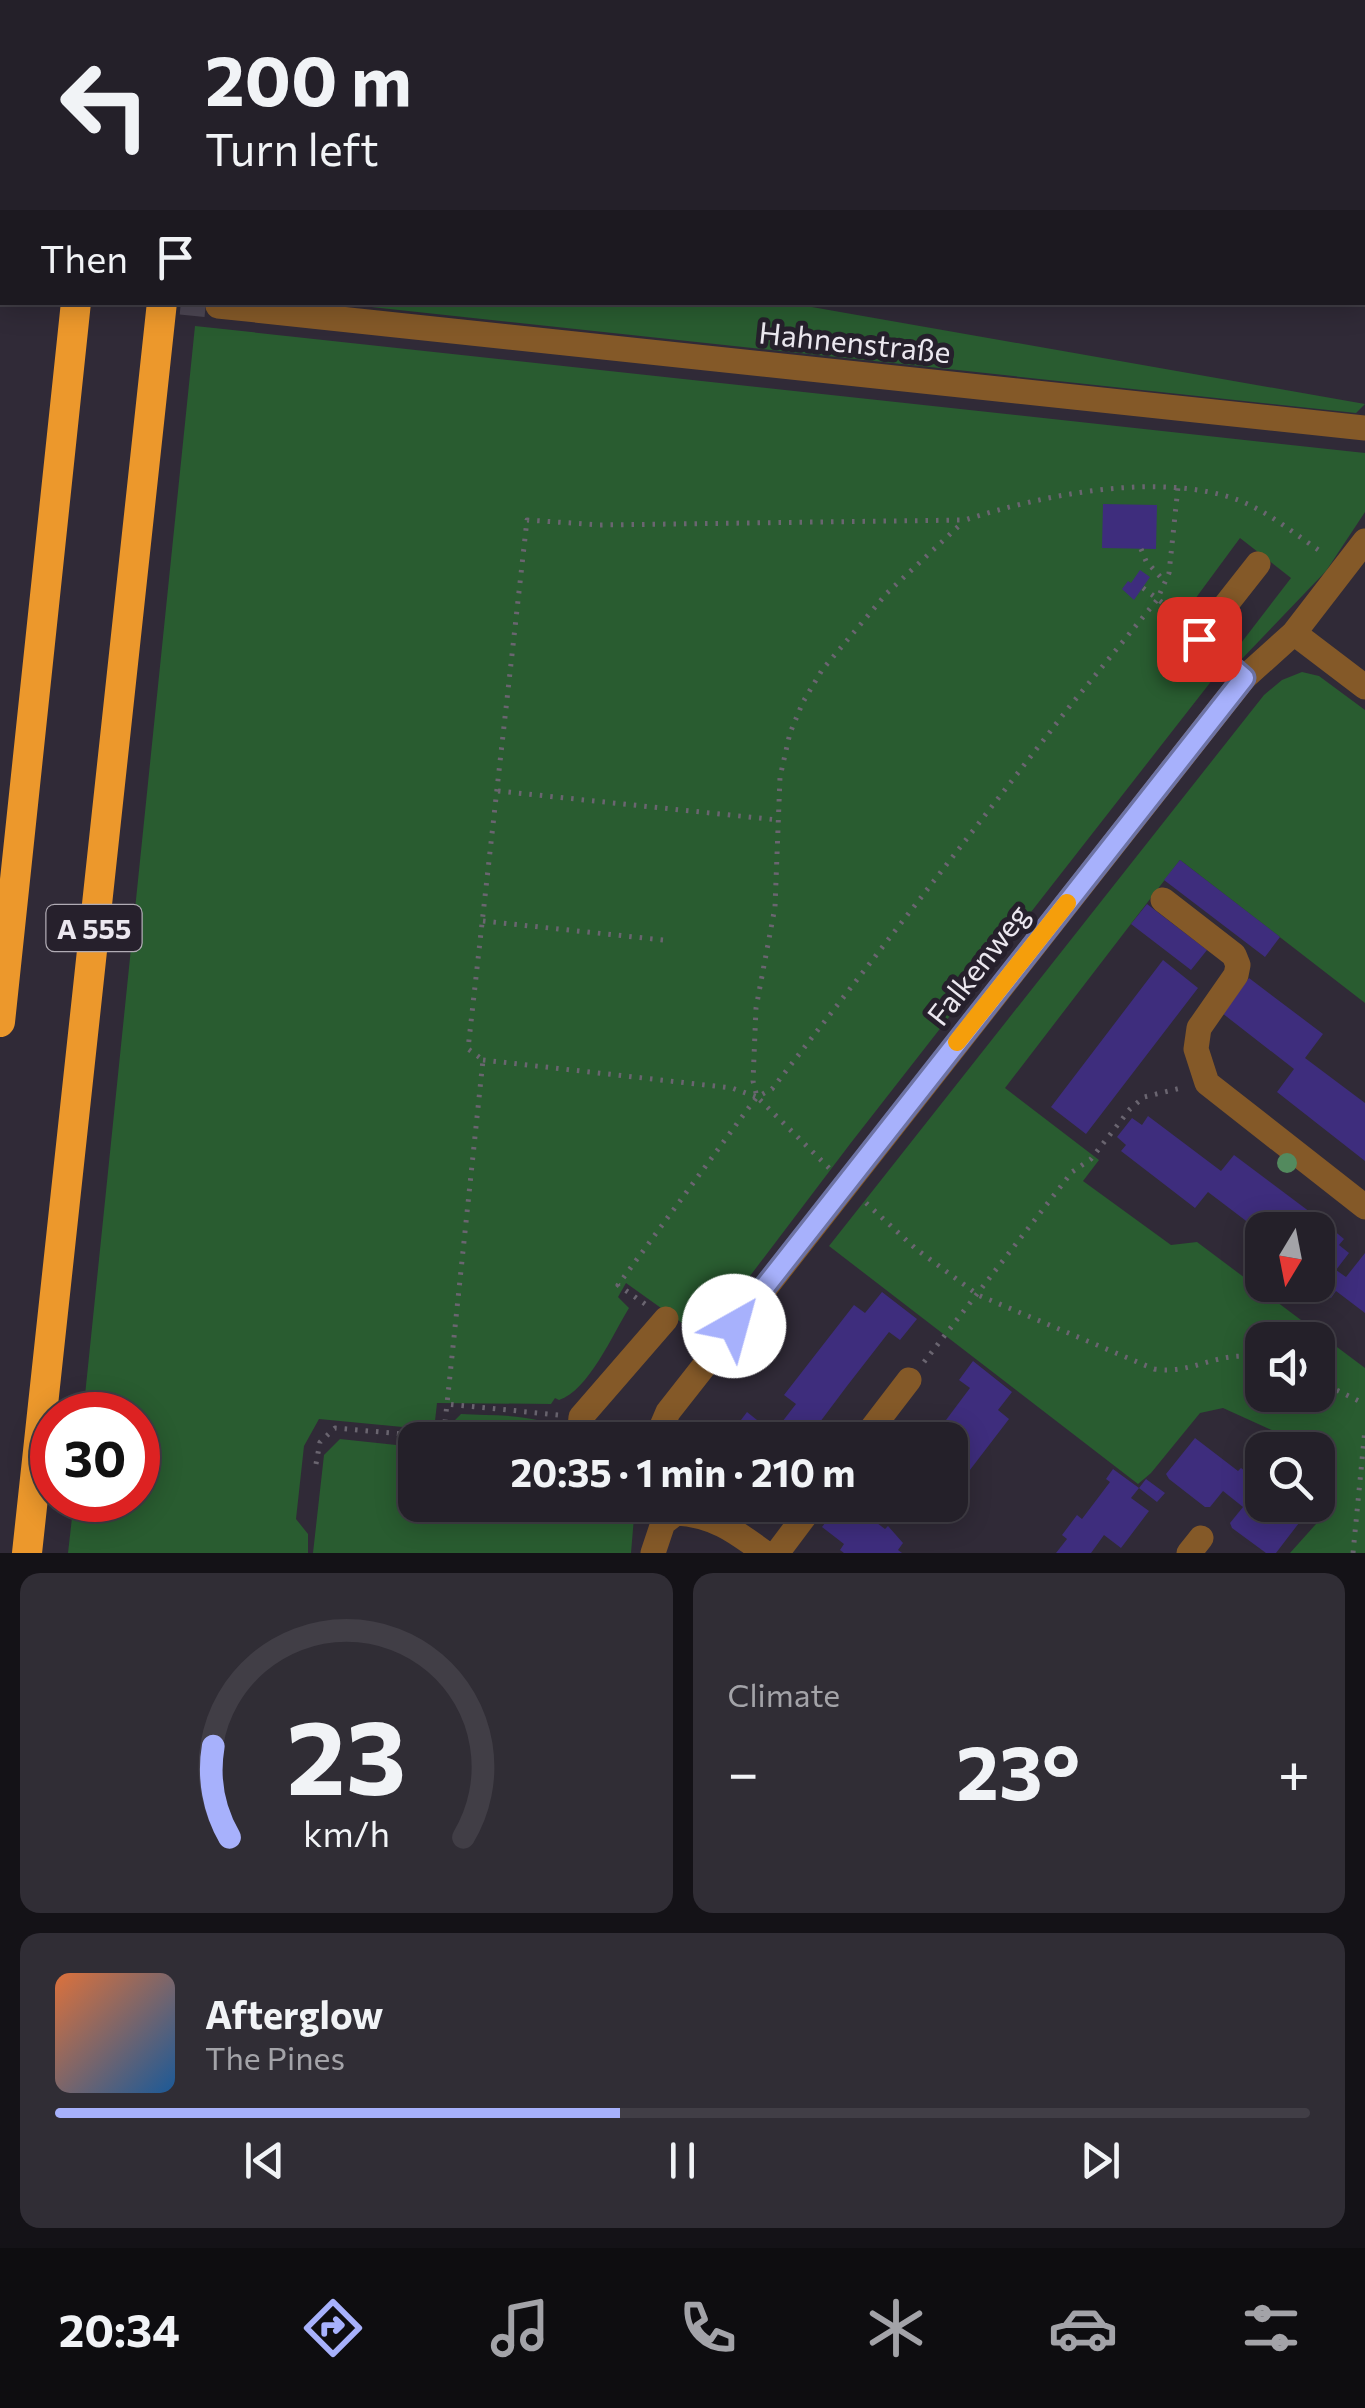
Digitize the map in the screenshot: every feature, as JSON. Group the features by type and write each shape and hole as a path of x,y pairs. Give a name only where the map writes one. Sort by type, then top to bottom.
{"highway":[{"name":"A 555","path":"0,1022 76,305"},
{"name":"A 555","path":"27,1553 162,305"}],"street":[{"name":"Hahnenstraße","path":"218,306 1365,428"},
{"name":"Falkenweg","path":"664,1422 1244,678 1294,633 1365,541"},
{"path":"1244,678 1199,639 1258,564"},
{"path":"1294,633 1365,687"},
{"path":"1162,900 1234,954 1238,965 1236,975 1199,1028 1196,1049 1207,1083 1365,1207"},
{"path":"585,1422 666,1319"},
{"path":"877,1422 909,1380"},
{"path":"653,1553 663,1522"},
{"path":"721,1522 766,1553"},
{"path":"778,1553 798,1522"}],"path":[{"path":"666,1319 618,1285 757,1097 772,1089 1070,706 1158,600 1170,573 1178,488"},
{"path":"1245,1354 1220,1356 1172,1372 1154,1369 978,1295 916,1249 757,1097 732,1088 483,1060 468,1049 527,520 600,525 965,520 1008,506 1083,492 1178,488 1239,500 1344,567"},
{"path":"757,1097 752,1081 756,1008 776,907 780,777 790,733 802,702 822,670 887,592 965,520"},
{"path":"1141,549 1165,582"},
{"path":"1142,588 1204,632"},
{"path":"498,791 778,820"},
{"path":"483,921 663,940"},
{"path":"445,1422 483,1060"},
{"path":"909,1380 1072,1172 1091,1160 1130,1109 1144,1097 1207,1083"},
{"path":"1335,1389 1365,1404"},
{"path":"448,1404 547,1422"},
{"path":"316,1464 320,1442 335,1428 398,1434"},
{"path":"1353,1553 1365,1429"}],"green space":[{"path":"353,305 800,305 1365,404 1356,413"},
{"path":"195,326 1365,453 1365,512 1326,571 1237,664 1228,660 1291,578 1240,538 1184,614 1168,626 1220,670 703,1338 626,1283 618,1297 629,1308 599,1360 570,1395 555,1398 551,1404 437,1403 435,1422 398,1422 398,1427 319,1419 304,1446 296,1519 308,1534 308,1553 68,1553 72,1522 160,1522 160,1392 85,1392"},
{"path":"1302,672 1319,676 1365,710 1365,1003 1180,860 1005,1088 1099,1160 1083,1181 1171,1245 1197,1242 1245,1278 1245,1302 1277,1302 1304,1322 1245,1322 1245,1412 1335,1412 1335,1346 1365,1368 1365,1553 1290,1553 1317,1522 1335,1522 1335,1432 1276,1432 1223,1408 1200,1413 1138,1484 829,1246 1264,695 1282,680"},
{"path":"461,1414 546,1422 454,1422"},
{"path":"340,1439 398,1445 398,1522 634,1522 631,1553 313,1553 324,1455"}],"building":[{"path":"1103,504 1157,505 1156,549 1102,548"},
{"path":"1140,570 1150,577 1134,600 1122,589"},
{"path":"1180,860 1280,937 1265,957 1164,880"},
{"path":"1147,904 1207,950 1191,970 1131,924"},
{"path":"1163,960 1198,988 1086,1134 1051,1107"},
{"path":"1249,978 1323,1034 1305,1058 1365,1103 1365,1161 1277,1092 1294,1069 1222,1013"},
{"path":"1148,1116 1221,1171 1234,1155 1310,1212 1245,1212 1245,1220 1208,1192 1195,1208 1121,1151 1126,1145 1117,1137 1132,1118 1142,1125"},
{"path":"1335,1232 1344,1239 1339,1245 1349,1253 1336,1270 1346,1277 1365,1253 1365,1313 1336,1291"},
{"path":"882,1292 917,1319 900,1340 889,1332 820,1422 782,1422 796,1404 784,1395 854,1305 865,1313"},
{"path":"973,1361 1012,1392 998,1410 1009,1419 968,1473 968,1422 944,1422 970,1388 959,1380"},
{"path":"747,1412 760,1422 740,1422"},
{"path":"1195,1438 1238,1471 1245,1471 1245,1522 1300,1522 1276,1553 1266,1553 1232,1528 1230,1523 1243,1507 1223,1491 1210,1507 1205,1507 1166,1474"},
{"path":"1113,1469 1139,1488 1131,1498 1149,1511 1121,1548 1104,1535 1091,1553 1056,1553 1067,1539 1062,1535 1077,1515 1082,1519 1110,1482 1106,1479"},
{"path":"1146,1479 1165,1493 1157,1502 1139,1488"},
{"path":"826,1522 876,1522 885,1529 888,1526 903,1543 898,1550 902,1553 844,1553 840,1550 844,1544 822,1527"}],"tunnel":[{"path":"209,305 218,306"}],"slow traffic":[{"path":"957,1042 1067,903"}],"route":[{"path":"734,1326 1244,678 1199,639"}]}
